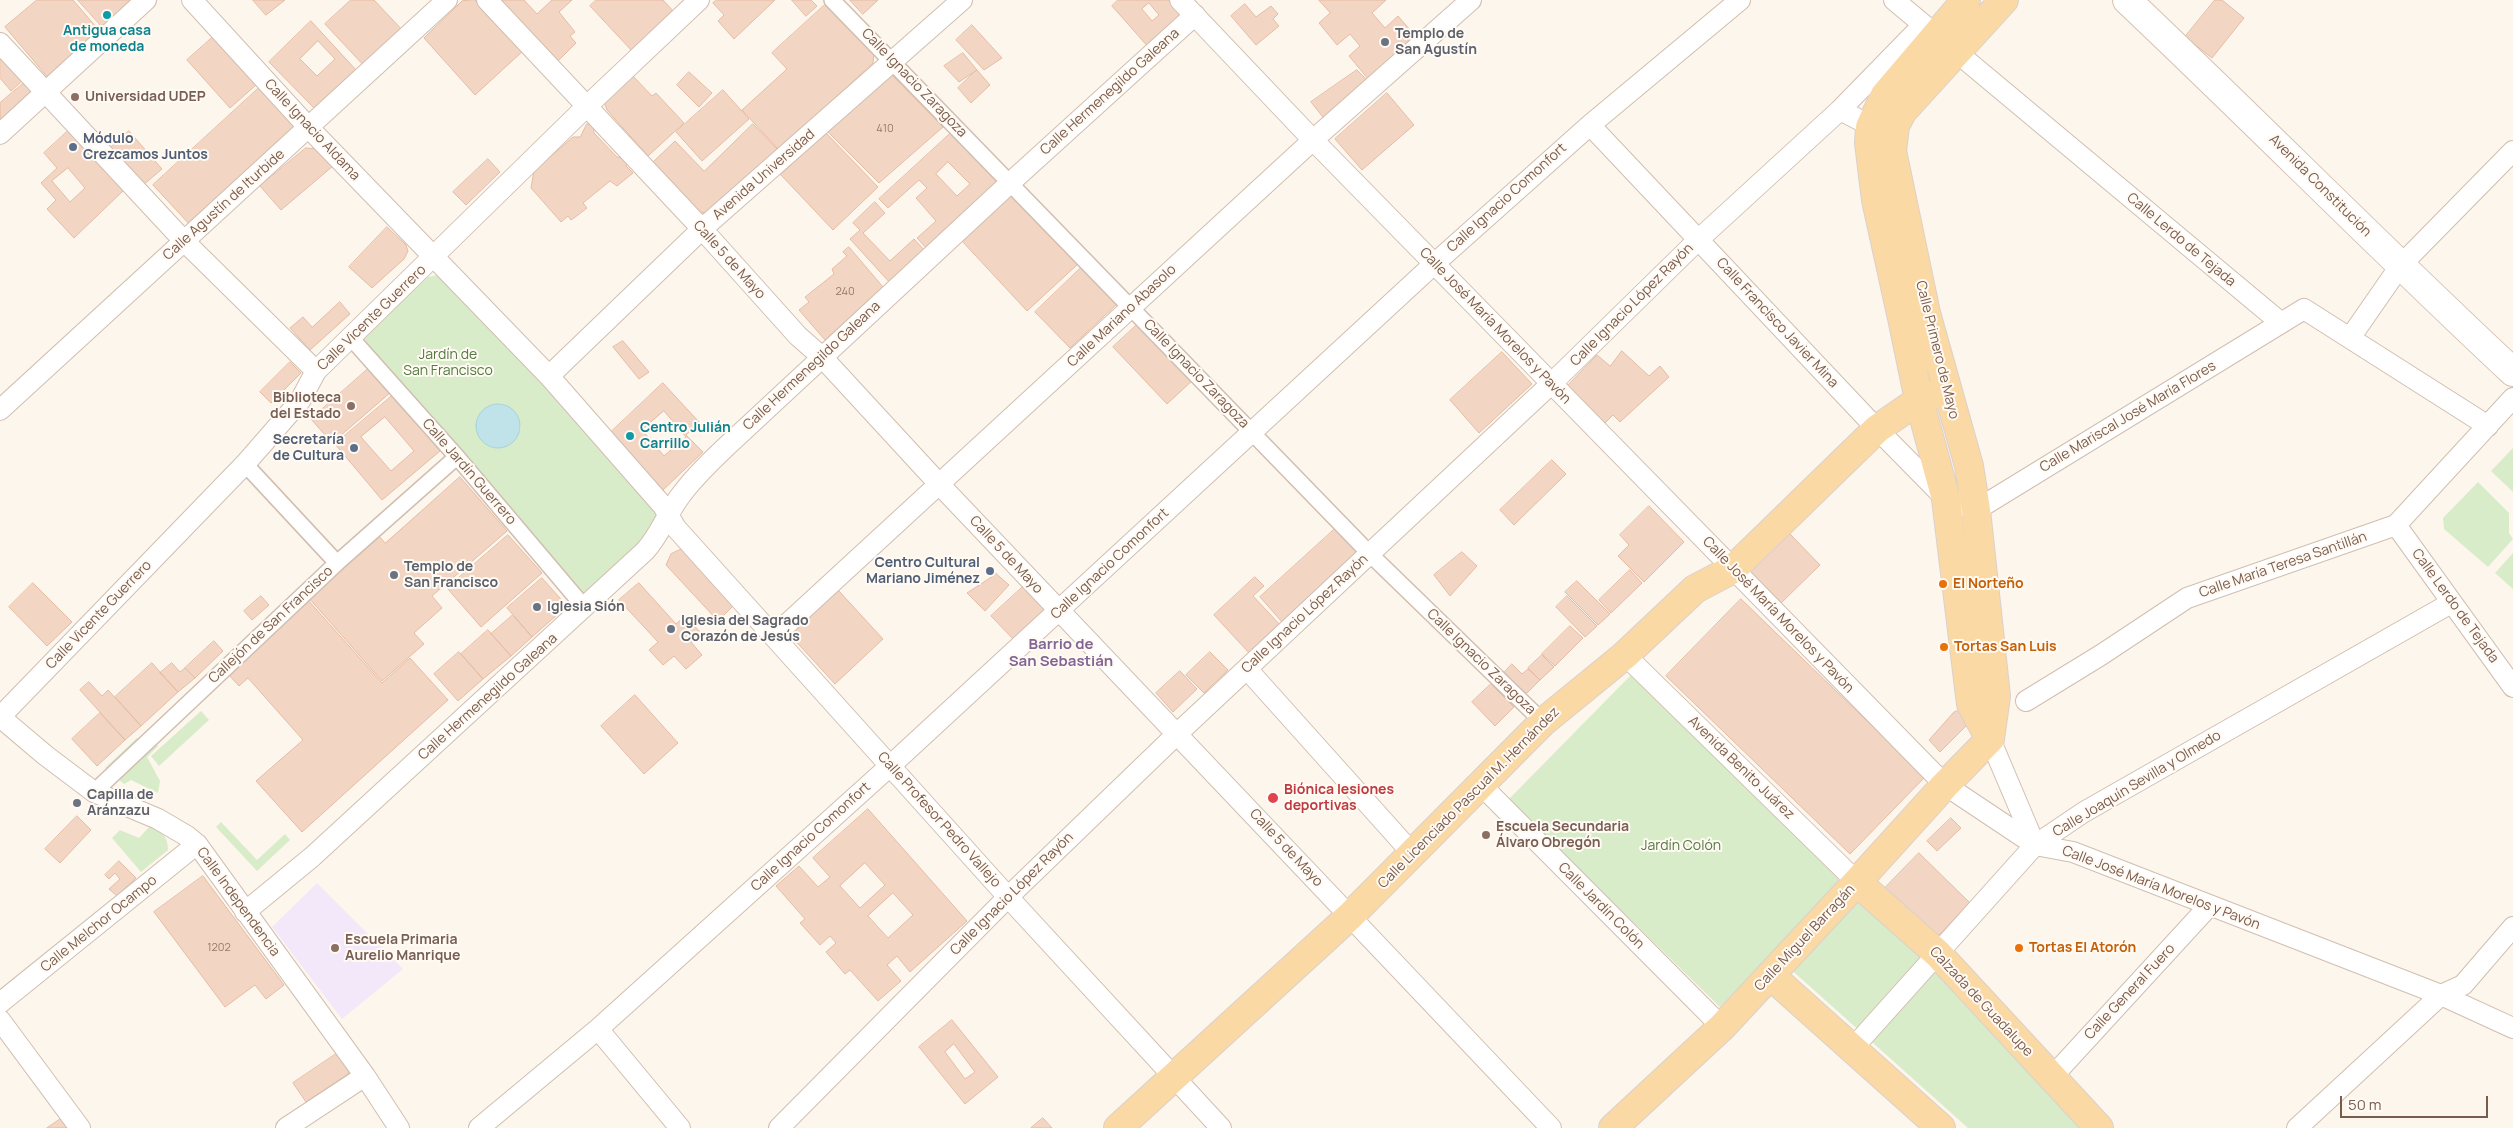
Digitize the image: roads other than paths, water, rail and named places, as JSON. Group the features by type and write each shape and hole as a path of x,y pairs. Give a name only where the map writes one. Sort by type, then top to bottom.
{"main road":[{"name":"Calle Primero de Mayo","path":"1910,84 1928,31 1966,0"},
{"name":"Calle Primero de Mayo","path":"1990,739 1971,704 1946,499 1919,400 1923,354 1888,198 1869,158 1882,131 1885,95 1910,84 1955,54 2004,0"},
{"name":"Avenida Constitución","path":"2127,0 2400,266 2513,372"},
{"name":"Calle Primero de Mayo","path":"1923,354 1946,391 1969,466 1976,510 1996,696 1990,739"},
{"name":"Calle Licenciado Pascual M. Hernández","path":"1118,1128 1350,916 1543,722 1625,654 1694,589 1733,569 1877,429 1919,400 1946,391"},
{"name":"Calle Miguel Barragán","path":"1613,1128 1722,1027 1945,784 1990,739"},
{"name":"Calzada de Guadalupe","path":"1857,882 1938,954 2099,1128"},
{"path":"1770,975 1942,1128"}],"street":[{"path":"0,134 146,0"},
{"name":"Calle Ignacio Aldama","path":"192,0 309,128 434,257"},
{"name":"Calle Agustín de Iturbide","path":"0,410 183,240 309,128 447,0"},
{"name":"Calle 5 de Mayo","path":"487,0 702,229 798,336 822,357 1059,611 1178,733 1551,1128"},
{"name":"Calle Vicente Guerrero","path":"0,717 245,464 300,401 316,371 588,106 700,0"},
{"name":"Calle Ignacio Zaragoza","path":"832,0 1370,554 1543,722"},
{"name":"Avenida Universidad","path":"549,376 702,229 894,62 962,0"},
{"name":"Calle José María Morelos y Pavón","path":"1180,0 1313,140 1945,784 2036,845 2073,852 2441,995 2513,1028"},
{"name":"Calle Mariano Abasolo","path":"775,635 940,485 1131,306 1313,140 1471,0"},
{"name":"Calle Ignacio Comonfort","path":"479,1128 598,1029 890,766 1434,264 1590,124 1740,0"},
{"name":"Calle Lerdo de Tejada","path":"1894,0 1955,54 2280,322"},
{"name":"Calle Hermenegildo Galeana","path":"245,912 312,857 585,608 654,542 665,511 693,479 1010,182 1195,15"},
{"name":"Calle Ignacio López Rayón","path":"779,1128 1008,897 1178,733 1552,384 1698,240 1928,31"},
{"path":"0,43 183,240 316,371"},
{"path":"1840,110 1882,131"},
{"name":"Calle Francisco Javier Mina","path":"1590,124 1877,429 1946,499"},
{"path":"2350,338 2400,266 2513,151"},
{"path":"434,257 455,282 549,376 665,511"},
{"path":"2280,322 2304,309 2488,426"},
{"name":"Calle Mariscal José María Flores","path":"1976,510 2280,322"},
{"name":"Calle Jardín Guerrero","path":"352,338 458,458 585,608"},
{"name":"Calle María Teresa Santillán","path":"2026,701 2101,655 2187,598 2396,525 2513,398"},
{"name":"Callejón de San Francisco","path":"94,792 337,563 451,462"},
{"path":"245,464 337,563"},
{"path":"1946,499 1976,510"},
{"name":"Calle Profesor Pedro Vallejo","path":"665,511 1008,897 1221,1128"},
{"name":"Calle Lerdo de Tejada","path":"2396,525 2513,687"},
{"name":"Calle Joaquín Sevilla y Olmedo","path":"1852,1049 2036,845 2084,812 2451,602"},
{"name":"Avenida Benito Juárez","path":"1625,654 1857,882"},
{"path":"1246,669 1412,854"},
{"name":"Calle Independencia","path":"0,717 94,792 158,819 197,844 365,1076 399,1128"},
{"name":"Calle Primero de Mayo","path":"1990,739 2036,845"},
{"name":"Calle Jardín Colón","path":"1481,785 1722,1027"},
{"name":"Calle Melchor Ocampo","path":"0,1003 197,844"},
{"name":"Calle General Fuero","path":"2052,1077 2209,906"},
{"path":"2297,1128 2441,995 2464,985 2513,927"},
{"path":"0,1020 80,1128"},
{"path":"598,1029 680,1128"},
{"path":"286,1128 365,1076"}],"water":[{"path":"494,404 502,404 514,410 520,426 514,442 502,448 494,448 482,442 476,430 476,422 482,410"}],"place":[{"name":"Antigua casa de moneda","path":"107,15"},
{"name":"Templo de San Agustín","path":"1385,42"},
{"name":"Universidad UDEP","path":"75,97"},
{"name":"Módulo Crezcamos Juntos","path":"73,147"},
{"name":"Biblioteca del Estado","path":"351,406"},
{"name":"Centro Julián Carrillo","path":"630,436"},
{"name":"Secretaría de Cultura","path":"354,448"},
{"name":"Centro Cultural Mariano Jiménez","path":"990,571"},
{"name":"Templo de San Francisco","path":"394,575"},
{"name":"El Norteño","path":"1943,584"},
{"name":"Iglesia Sión","path":"537,607"},
{"name":"Iglesia del Sagrado Corazón de Jesús","path":"671,629"},
{"name":"Tortas San Luis","path":"1944,647"},
{"name":"Biónica lesiones deportivas","path":"1273,798"},
{"name":"Capilla de Aránzazu","path":"77,803"},
{"name":"Escuela Secundaria Álvaro Obregón","path":"1486,835"},
{"name":"Escuela Primaria Aurelio Manrique","path":"335,948"},
{"name":"Tortas El Atorón","path":"2019,948"}],"district":[{"name":"Barrio de San Sebastián","path":"1061,654"}],"park label":[{"name":"Jardín de San Francisco","path":"448,364"},
{"name":"Jardín Colón","path":"1681,846"}]}
